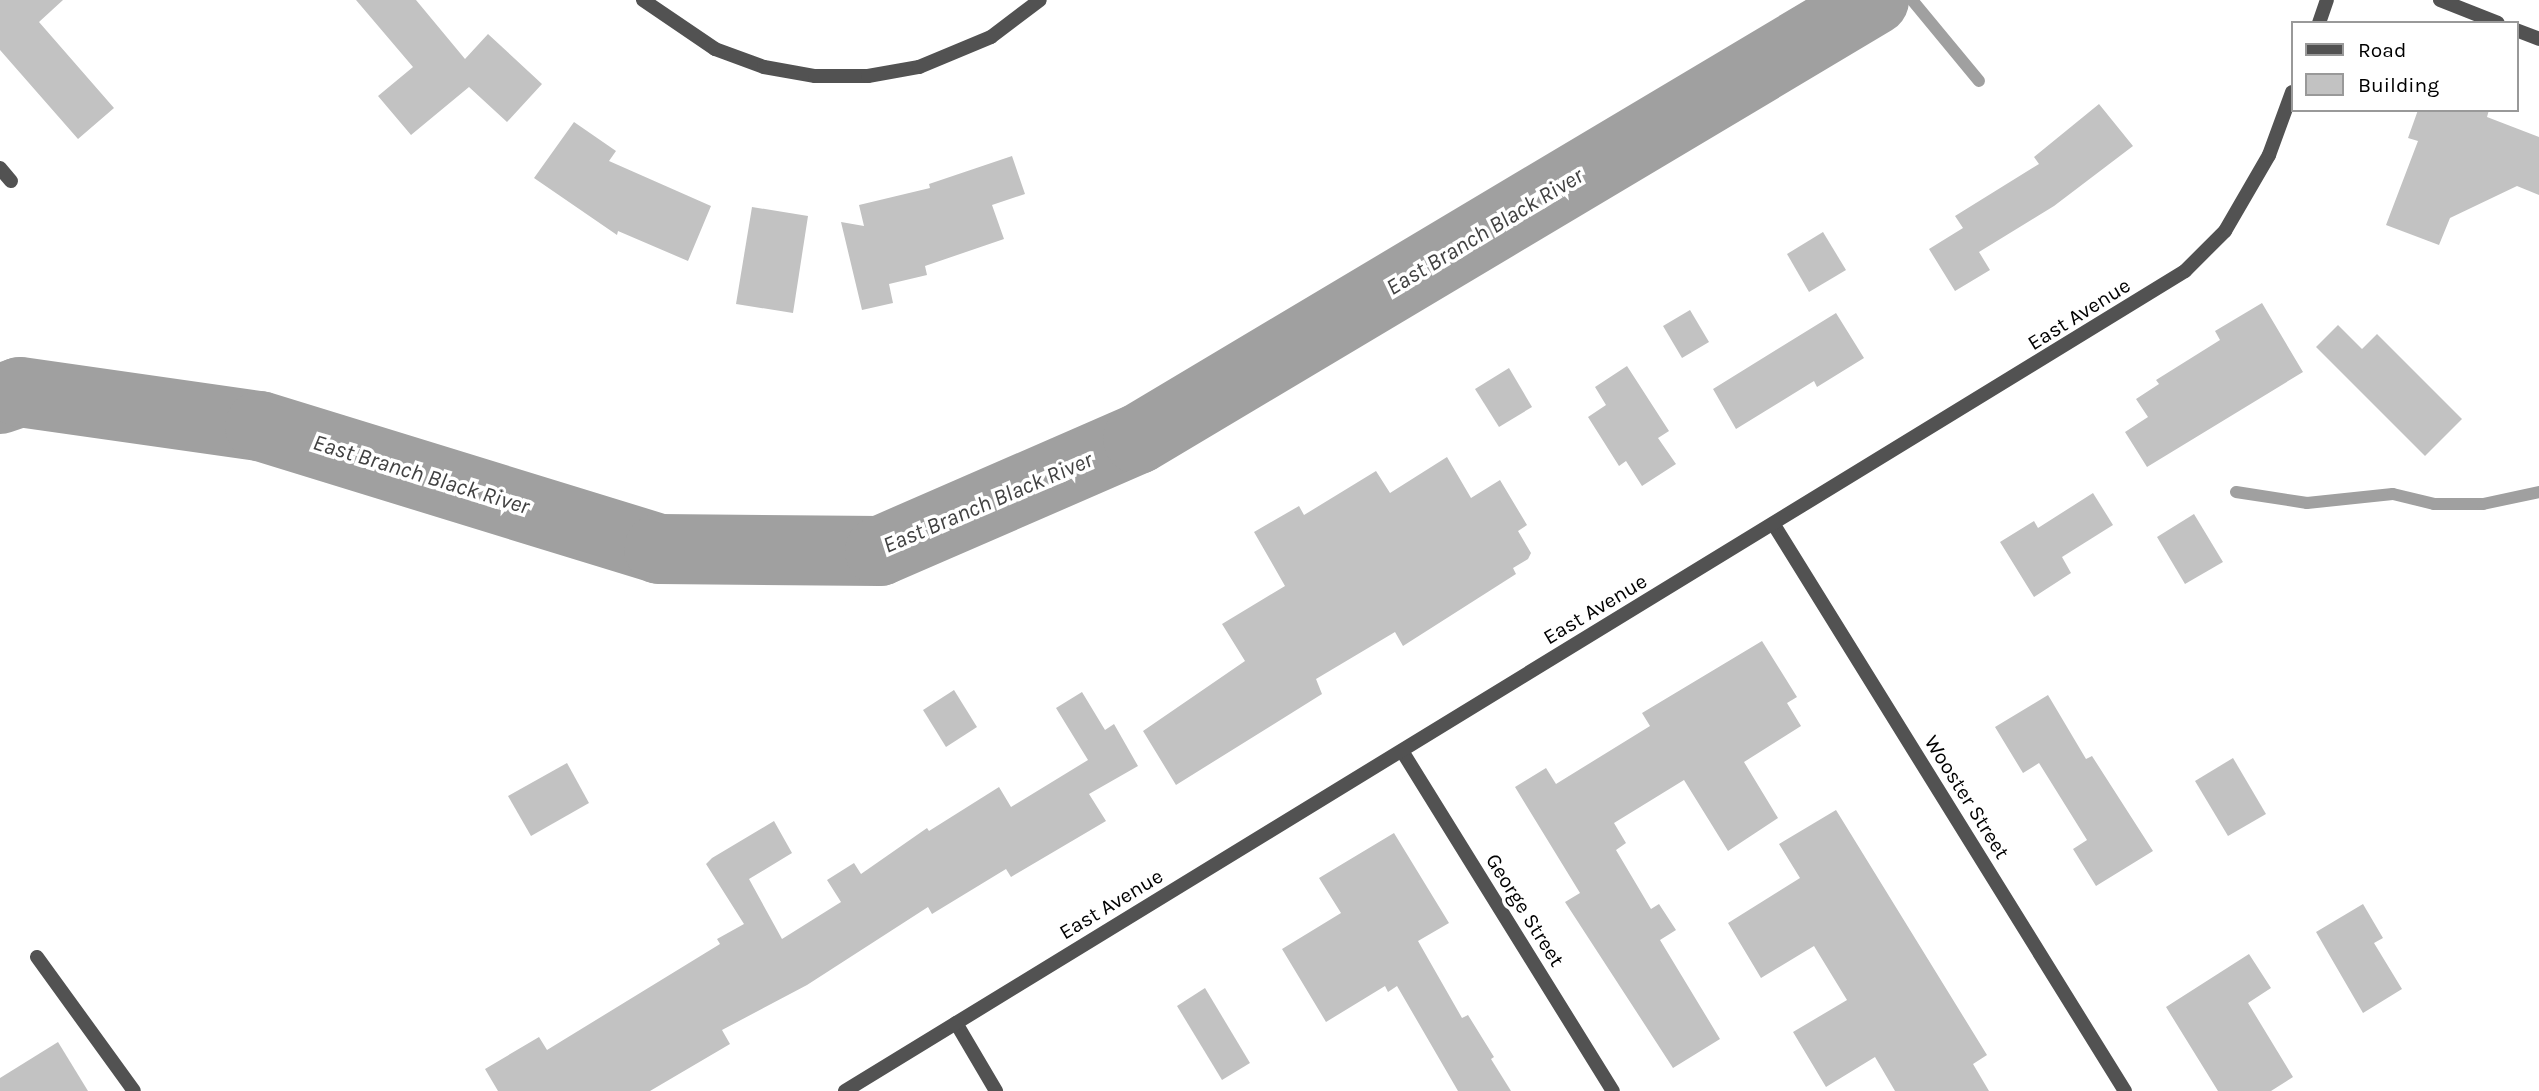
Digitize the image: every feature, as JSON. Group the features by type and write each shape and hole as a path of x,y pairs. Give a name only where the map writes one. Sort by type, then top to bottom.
{"street":[{"path":"643,0 692,37 764,67 815,76 868,76 919,67 968,50 1013,23 1040,0"},
{"path":"2320,21 2327,0"},
{"path":"2440,0 2493,21"},
{"path":"2518,31 2539,39"},
{"name":"East Avenue","path":"845,1091 1774,525 2185,271 2225,231 2269,155 2290,97"},
{"path":"0,168 11,181"},
{"name":"Wooster Street","path":"1774,525 2125,1091"},
{"name":"George Street","path":"1402,751 1613,1091"},
{"path":"37,957 134,1091"},
{"path":"956,1023 996,1091"}],"building":[{"path":"0,0 63,0 39,22 114,108 78,139 0,50"},
{"path":"356,0 416,0 465,59 488,34 542,84 507,122 469,87 411,135 378,96 413,67"},
{"path":"2099,104 2133,146 2054,206 1979,252 1990,270 1955,291 1929,249 1963,228 1955,216 2039,164 2034,157"},
{"path":"2417,112 2488,112 2487,117 2539,137 2539,195 2517,186 2450,218 2439,245 2386,225 2418,141 2408,138"},
{"path":"574,122 616,151 609,161 711,206 688,261 618,231 617,235 534,178"},
{"path":"1012,156 1025,194 992,205 1004,239 925,266 927,275 889,284 893,303 862,310 841,222 864,226 859,205 930,188 929,184"},
{"path":"752,207 808,216 793,313 736,304"},
{"path":"1823,232 1846,270 1809,292 1787,254"},
{"path":"2262,303 2303,372 2147,467 2125,432 2148,417 2136,399 2159,384 2156,380 2220,340 2215,331"},
{"path":"1690,310 1709,342 1682,358 1663,326"},
{"path":"1836,313 1864,358 1817,387 1814,381 1736,429 1713,389"},
{"path":"2338,325 2362,349 2377,334 2462,419 2425,456 2316,347"},
{"path":"1627,366 1669,431 1658,438 1676,464 1642,486 1626,461 1619,466 1588,417 1606,405 1595,387"},
{"path":"1509,368 1532,407 1499,427 1475,389"},
{"path":"1447,457 1471,498 1500,480 1527,525 1518,531 1531,553 1528,559 1513,568 1516,574 1403,646 1395,632 1316,679 1322,694 1176,785 1143,731 1245,661 1222,624 1285,586 1254,532 1299,506 1304,515 1376,471 1390,493"},
{"path":"2093,493 2113,525 2062,557 2071,573 2034,597 2000,542 2034,521 2038,528"},
{"path":"2194,514 2223,562 2185,584 2157,537"},
{"path":"1762,641 1797,697 1787,703 1801,726 1744,762 1778,818 1728,851 1684,780 1614,823 1626,843 1616,850 1651,909 1659,904 1676,930 1660,940 1720,1039 1673,1068 1565,902 1580,893 1515,787 1546,768 1556,784 1650,726 1642,713"},
{"path":"954,690 977,727 946,747 923,710"},
{"path":"1082,692 1105,730 1114,724 1138,766 1089,794 1106,821 1011,877 1006,869 932,914 928,907 807,985 722,1030 730,1044 650,1091 498,1091 485,1069 539,1037 547,1050 720,944 717,939 744,924 706,864 712,858 774,821 792,853 749,879 782,939 841,902 827,880 854,863 861,874 927,828 929,831 999,787 1011,807 1088,760 1056,708"},
{"path":"2048,695 2086,759 2092,756 2153,851 2096,886 2073,849 2087,840 2039,763 2023,773 1995,727"},
{"path":"2233,758 2266,814 2228,836 2195,781"},
{"path":"567,763 589,803 531,836 508,796"},
{"path":"1836,810 1987,1055 1973,1064 1989,1091 1895,1091 1875,1057 1826,1087 1793,1032 1847,1000 1814,946 1761,978 1728,923 1800,878 1779,844"},
{"path":"1394,833 1449,923 1418,941 1462,1018 1468,1015 1511,1091 1458,1091 1397,986 1388,992 1385,986 1326,1022 1282,949 1341,913 1319,878"},
{"path":"2363,904 2383,938 2374,943 2402,989 2363,1013 2316,932"},
{"path":"2249,954 2271,988 2248,1003 2293,1077 2271,1091 2218,1091 2166,1007"},
{"path":"1205,988 1250,1063 1222,1080 1177,1006"},
{"path":"58,1042 88,1091 0,1091 0,1078"}],"waterway":[{"name":"East Branch Black River","path":"0,399 20,392 260,426 659,549 880,551 1138,439 1874,0"},
{"path":"1912,0 1979,81"},
{"path":"2236,492 2307,503 2393,494 2434,504 2483,504 2539,492"}]}
